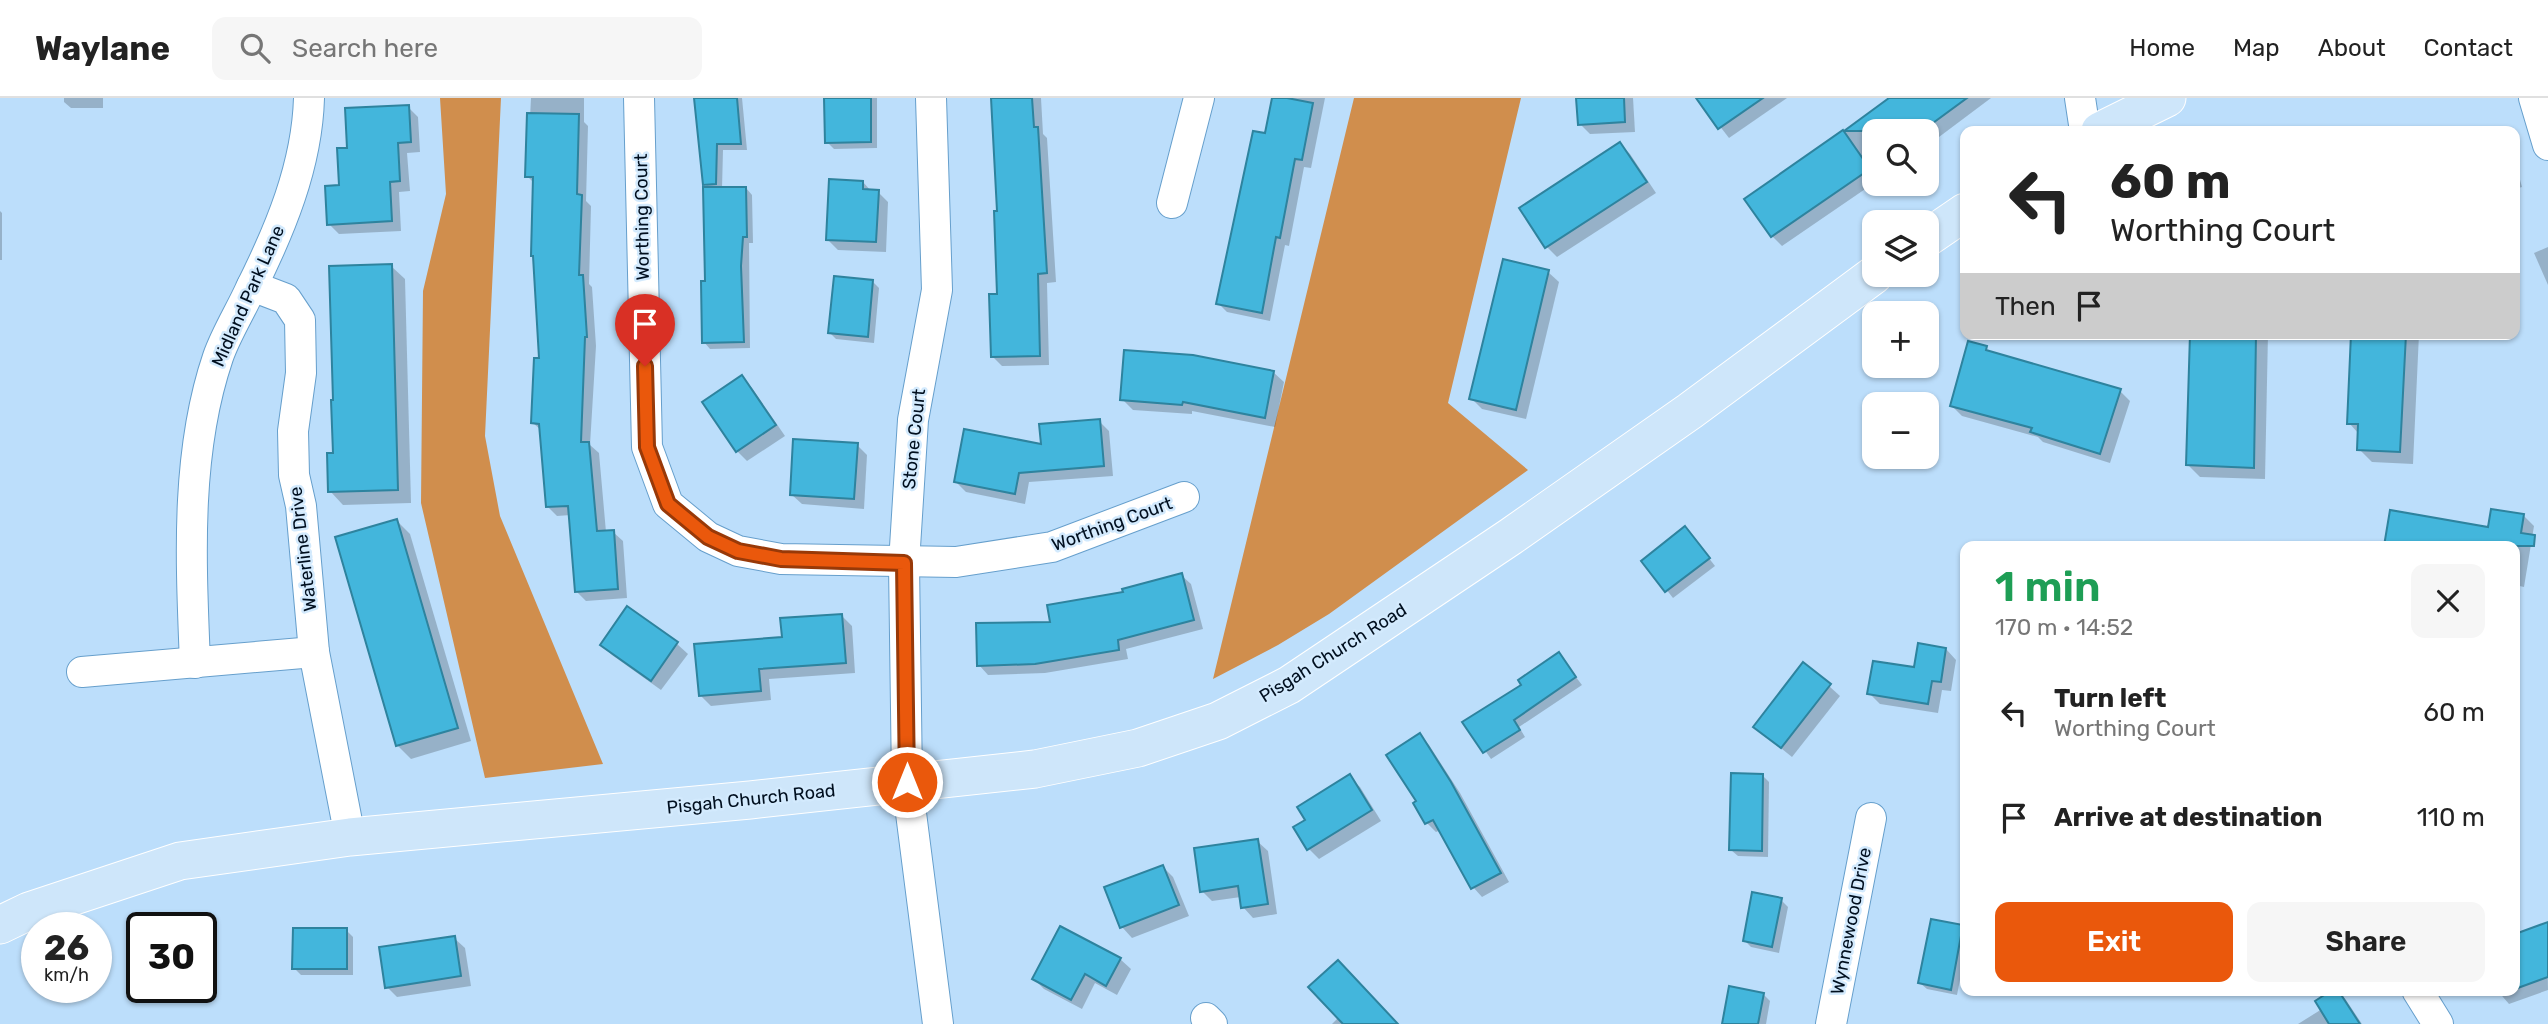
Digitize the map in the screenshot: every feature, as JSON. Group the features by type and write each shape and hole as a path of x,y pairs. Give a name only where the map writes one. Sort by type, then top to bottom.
{"main road":[{"path":"2110,126 2167,98"},
{"path":"1939,230 1960,215"},
{"name":"Pisgah Church Road","path":"0,925 29,911 180,861 350,837 750,800 1035,769 1138,748 1218,721 1289,685 1498,545 1690,411 1862,284"}],"street":[{"name":"Midland Park Lane","path":"195,663 191,580 192,521 202,418 219,354 288,204 303,153 309,98"},
{"name":"Worthing Court","path":"639,98 647,447 668,504 708,537 738,551 781,559 956,562 1052,547 1184,497"},
{"name":"Stone Court","path":"932,98 937,289 913,420 904,563 907,782 938,1024"},
{"path":"1172,202 1199,98"},
{"path":"2080,98 2084,126"},
{"path":"2534,98 2548,145"},
{"name":"Waterline Drive","path":"252,286 286,299 300,320 301,373 293,430 294,475 301,506 314,652 350,837"},
{"path":"82,672 314,652"},
{"name":"Wynnewood Drive","path":"1831,1024 1871,818"},
{"path":"2421,996 2438,1024"}],"shaded area":[{"path":"440,98 501,98 485,436 500,516 603,764 485,778 421,503 423,291 446,194"},
{"path":"1354,98 1521,98 1448,403 1528,470 1329,614 1278,645 1213,679"}],"building":[{"path":"694,98 737,98 741,144 717,144 716,184 703,185"},
{"path":"824,98 871,98 871,142 825,143"},
{"path":"991,98 1032,98 1034,127 1038,127 1047,273 1038,274 1040,356 991,357 989,294 997,294 994,211 997,211"},
{"path":"1272,98 1313,103 1302,160 1295,159 1280,238 1276,237 1262,313 1216,304 1253,131 1265,133"},
{"path":"1576,98 1624,98 1625,122 1578,125"},
{"path":"1696,98 1763,98 1718,129"},
{"path":"1889,98 1967,98 1938,119 1862,119 1862,131 1844,131"},
{"path":"409,105 411,142 398,143 400,181 390,182 392,221 327,225 325,186 339,185 337,148 347,148 345,108"},
{"path":"527,113 579,114 577,194 582,195 579,275 583,275 587,337 581,442 589,442 597,531 614,530 618,589 575,592 568,506 546,507 539,424 531,423 534,358 539,358 531,256 533,177 525,177"},
{"path":"1843,130 1862,157 1862,174 1771,237 1744,199"},
{"path":"1620,142 1647,182 1545,248 1519,208"},
{"path":"829,179 863,181 863,189 879,190 876,242 826,240"},
{"path":"703,187 746,187 747,237 743,237 741,266 744,342 702,343 701,281 705,281"},
{"path":"1503,259 1549,270 1516,410 1469,399"},
{"path":"392,264 398,490 328,492 327,453 333,453 329,266"},
{"path":"834,276 873,280 868,337 828,333"},
{"path":"2190,340 2256,340 2254,468 2186,465"},
{"path":"2351,340 2406,340 2400,452 2357,450 2358,424 2347,424"},
{"path":"1968,341 1987,346 1986,350 2121,389 2100,454 2030,432 2032,428 1950,406"},
{"path":"1124,350 1193,355 1274,371 1265,418 1183,402 1182,405 1120,400"},
{"path":"742,375 776,425 736,452 702,402"},
{"path":"1100,419 1104,466 1019,473 1015,494 954,482 964,429 1041,444 1039,424"},
{"path":"793,439 858,443 854,499 790,495"},
{"path":"2491,509 2524,514 2521,533 2535,535 2534,546 2520,546 2520,541 2385,541 2390,510 2488,527"},
{"path":"397,519 458,728 396,746 335,537"},
{"path":"1685,526 1710,558 1665,592 1641,561"},
{"path":"1182,573 1194,620 1118,640 1119,650 1035,664 977,666 976,623 1050,622 1047,605 1123,592 1122,589"},
{"path":"627,606 678,642 651,681 600,645"},
{"path":"842,614 846,663 759,669 761,691 699,696 694,644 782,637 780,618"},
{"path":"1918,643 1946,648 1941,682 1932,681 1928,704 1867,694 1873,661 1914,667"},
{"path":"1559,652 1576,677 1514,720 1520,730 1483,753 1462,722 1521,685 1518,680"},
{"path":"1803,662 1831,684 1781,748 1753,727"},
{"path":"1420,733 1451,782 1501,873 1471,889 1433,820 1425,824 1413,803 1416,801 1386,755"},
{"path":"1731,773 1763,774 1762,851 1729,850"},
{"path":"1350,774 1372,810 1307,850 1293,827 1305,820 1297,807"},
{"path":"1258,839 1268,904 1241,908 1238,886 1200,892 1194,848"},
{"path":"1163,865 1179,905 1120,928 1104,887"},
{"path":"1752,892 1782,898 1772,947 1743,941"},
{"path":"1931,919 1960,924 1960,941 1951,990 1918,983"},
{"path":"2548,922 2548,977 2520,987 2520,932"},
{"path":"1060,926 1121,958 1106,986 1085,974 1071,1000 1032,979"},
{"path":"293,928 347,928 347,969 292,969"},
{"path":"455,936 461,976 385,988 379,947"},
{"path":"1338,960 1398,1024 1343,1024 1308,987"},
{"path":"1729,986 1764,993 1758,1024 1722,1024"},
{"path":"2323,996 2342,996 2360,1024 2329,1024 2315,1001"}],"route":[{"path":"645,366 647,447 668,504 708,537 738,551 781,559 904,563 907,782"}]}
